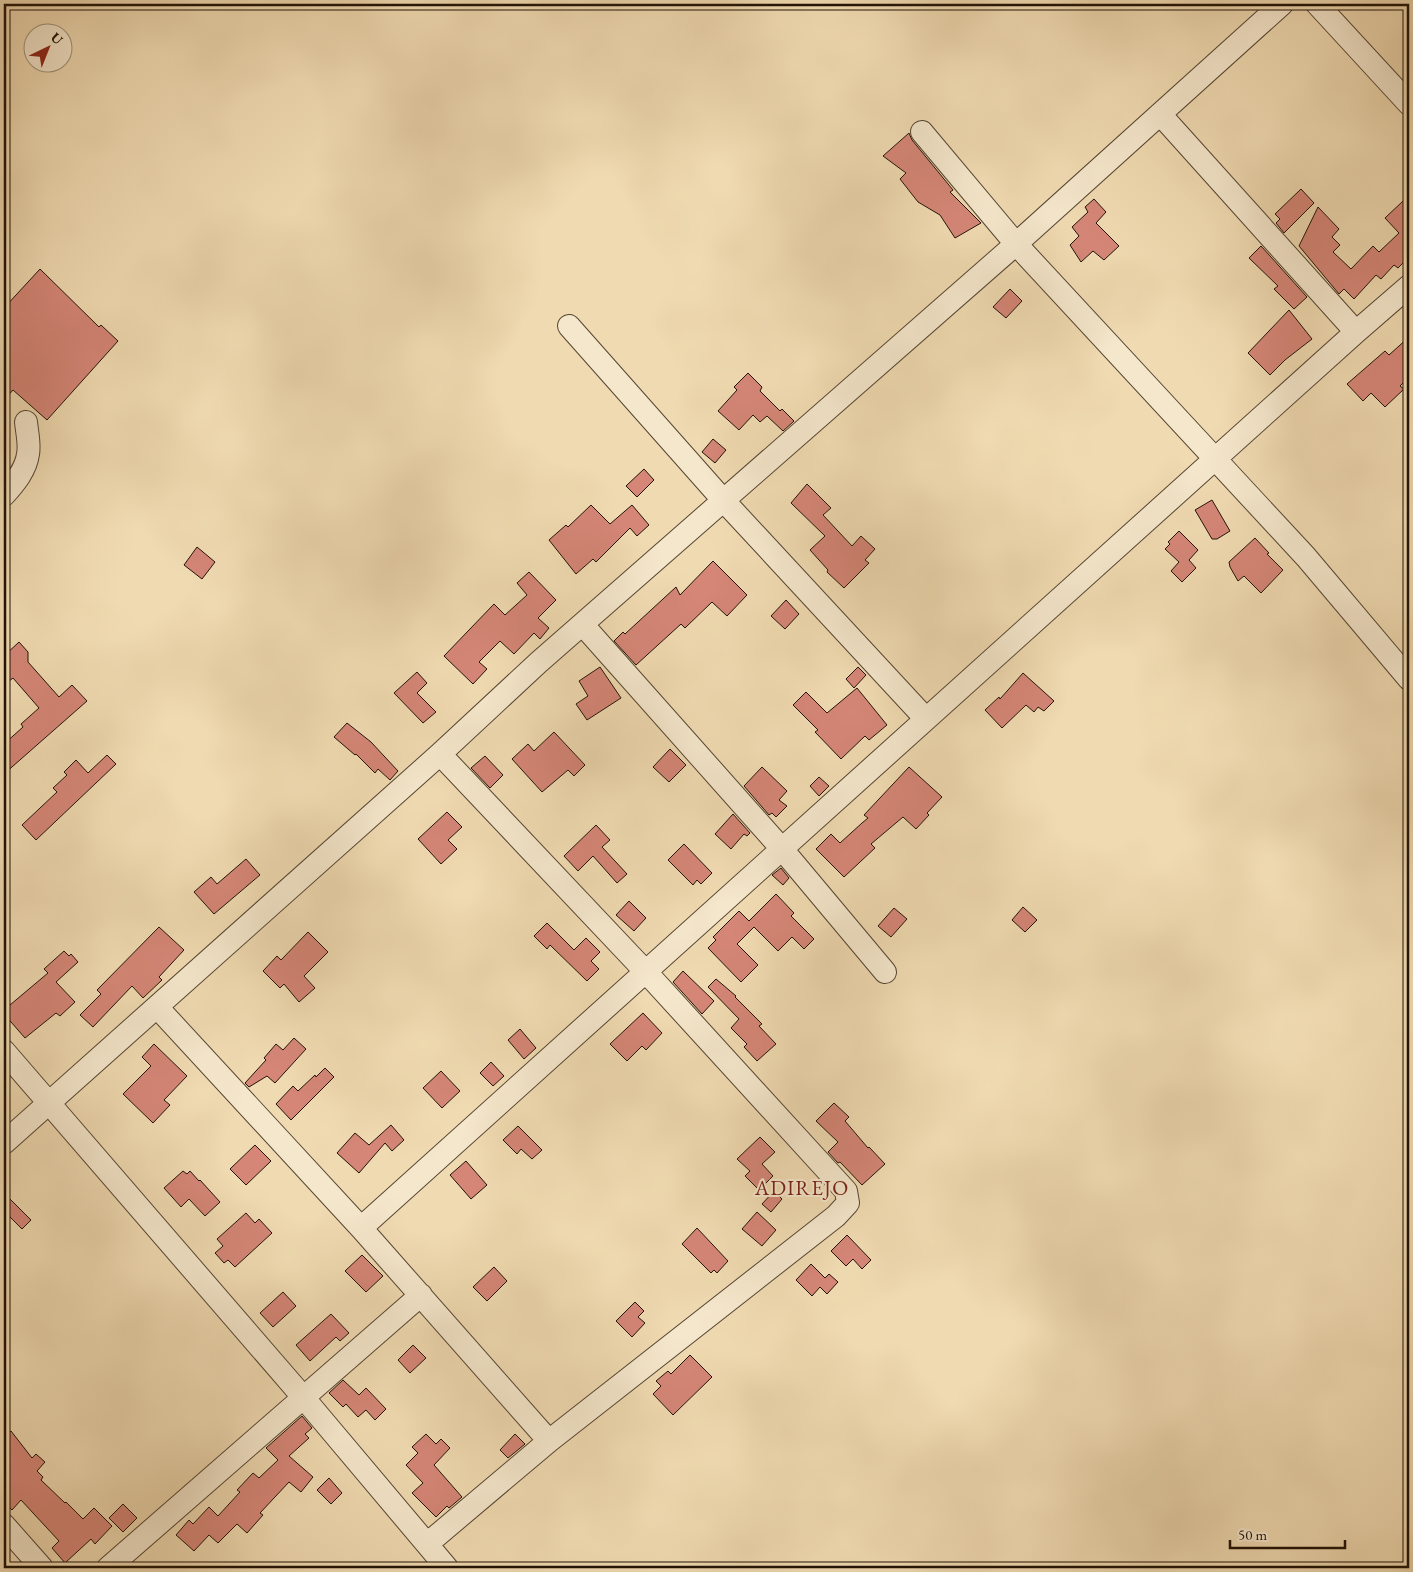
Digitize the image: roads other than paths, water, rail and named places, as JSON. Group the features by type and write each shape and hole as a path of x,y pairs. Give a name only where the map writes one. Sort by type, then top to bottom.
{"street":[{"path":"4,1143 440,754 582,624 1016,244 1282,4"},
{"path":"1316,4 1409,104"},
{"path":"1160,114 1356,332"},
{"path":"922,132 1016,244 1306,557 1409,679"},
{"path":"361,1228 1409,286"},
{"path":"569,326 724,501 926,719"},
{"path":"4,495 22,471 28,454 26,422"},
{"path":"582,624 782,849 885,972"},
{"path":"427,1544 549,1441 836,1216 848,1203 846,1191 646,972 440,754"},
{"path":"157,1008 361,1228 549,1441"},
{"path":"4,1051 303,1397 447,1568"},
{"path":"108,1568 421,1295"},
{"path":"4,1524 42,1568"}],"district":[{"name":"ADIREJO","path":"802,1188"}]}
